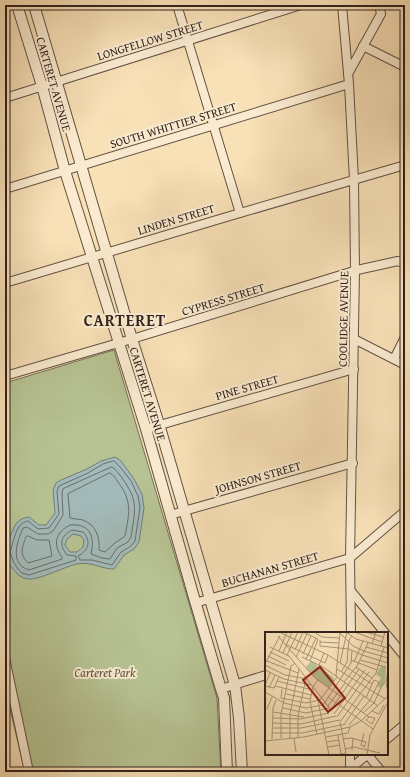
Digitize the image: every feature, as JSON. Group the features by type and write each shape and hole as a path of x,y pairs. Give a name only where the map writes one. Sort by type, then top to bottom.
{"street":[{"name":"CARTERET AVENUE","path":"17,5 42,86 65,171 146,428 195,603 222,689 224,698 226,772"},
{"name":"CARTERET AVENUE","path":"34,5 132,339 185,511 235,685 239,718 242,772"},
{"path":"177,5 240,213"},
{"name":"LONGFELLOW STREET","path":"5,98 302,5"},
{"name":"COOLIDGE AVENUE","path":"342,5 349,84 354,180 355,271 350,558 351,632"},
{"path":"379,5 381,14"},
{"path":"348,74 386,5"},
{"path":"363,46 405,66"},
{"name":"SOUTH WHITTIER STREET","path":"5,189 213,124 349,84"},
{"name":"LINDEN STREET","path":"5,283 405,165"},
{"name":"CYPRESS STREET","path":"5,376 355,271 398,261 405,264"},
{"path":"394,360 405,337"},
{"path":"354,339 405,365"},
{"name":"PINE STREET","path":"146,428 354,369"},
{"name":"JOHNSON STREET","path":"170,515 352,463"},
{"path":"350,558 404,514"},
{"name":"BUCHANAN STREET","path":"195,603 350,558"},
{"path":"351,591 384,632"},
{"path":"388,636 405,657"},
{"path":"5,658 29,772"},
{"path":"222,689 265,675"},
{"path":"388,737 405,724"},
{"path":"350,755 350,770"},
{"path":"350,770 367,755"},
{"path":"369,755 382,772"}],"green space":[{"name":"Carteret Park","path":"114,350 217,698 221,772 25,772 5,688 5,383"}],"water":[{"path":"115,457 121,461 134,479 142,494 144,508 139,542 134,549 124,555 114,569 82,563 72,565 38,578 28,579 20,576 11,567 7,556 9,541 16,523 21,519 29,517 39,525 46,525 55,513 53,490 56,483 101,461","holes":["73,534 81,536 84,540 83,547 77,552 70,552 65,545 67,539"]}],"district":[{"name":"CARTERET","path":"125,320"}]}
